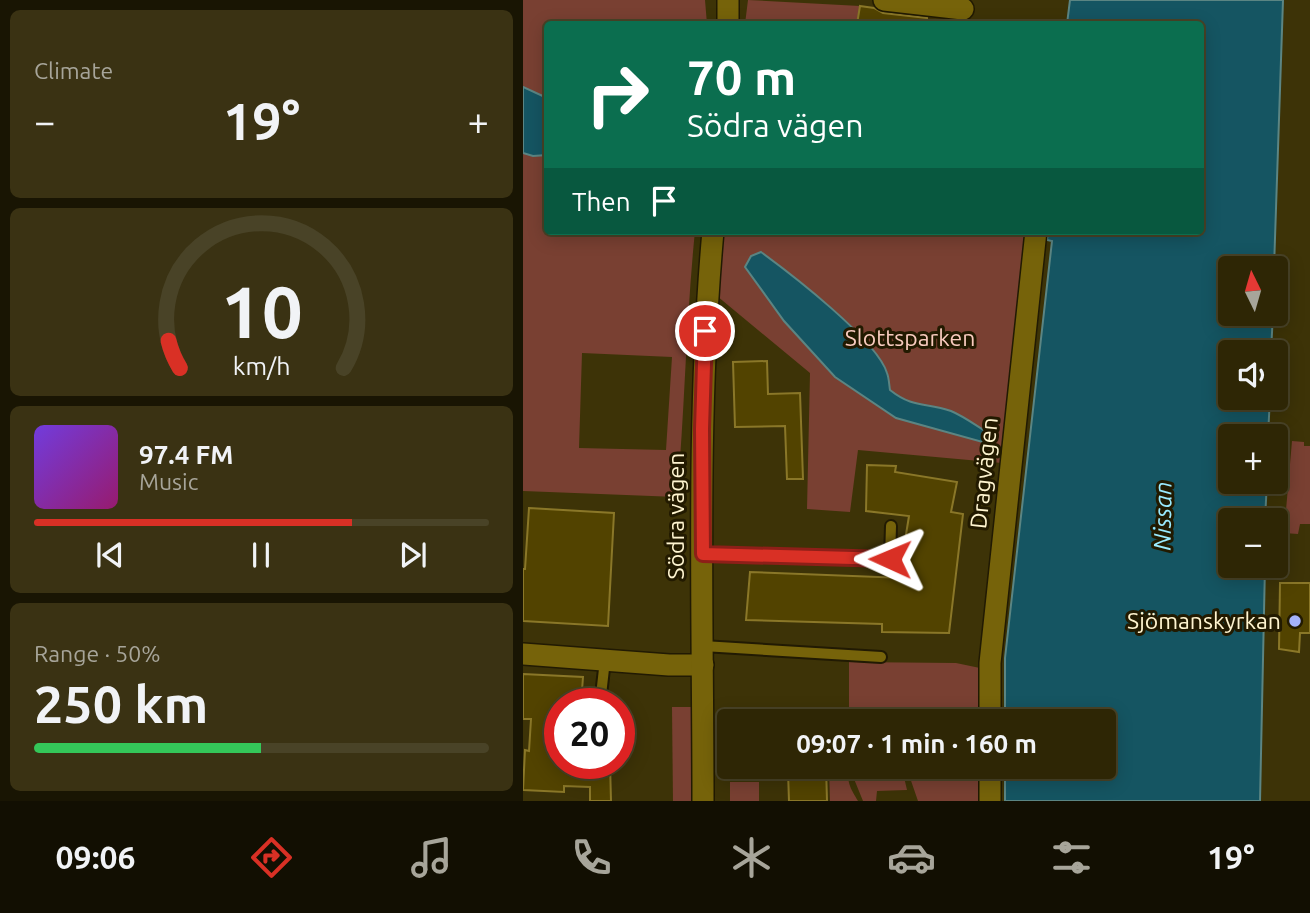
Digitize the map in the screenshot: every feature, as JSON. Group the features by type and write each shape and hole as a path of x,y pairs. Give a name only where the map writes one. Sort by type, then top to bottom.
{"street":[{"path":"728,0 728,21"},
{"path":"884,0 933,3 963,9"},
{"name":"Södra vägen","path":"703,801 703,380 713,235"},
{"name":"Dragvägen","path":"990,709 990,663 1036,235"},
{"path":"523,654 605,660 703,656"},
{"path":"990,779 990,801"}],"lane":[{"path":"703,554 890,559 891,526"},
{"path":"703,656 881,657"},
{"path":"602,688 605,660"}],"green space":[{"path":"523,0 705,0 707,21 544,21 544,97 523,87"},
{"path":"748,0 860,6 858,21 745,21"},
{"path":"523,153 544,155 544,235 695,235 677,497 523,491","holes":["582,353 672,357 666,450 579,448"]},
{"name":"Slottsparken","path":"724,235 1031,235 1002,463 858,450 850,512 807,509 810,373 717,296"},
{"path":"1292,441 1304,442 1304,446 1310,446 1310,524 1300,524 1298,534 1288,533"},
{"path":"849,662 956,663 980,668 983,709 849,709"},
{"path":"672,707 694,707 695,801 673,801"},
{"path":"829,779 849,779 858,801 830,801"},
{"path":"854,779 904,779 907,790 877,791 876,801 863,801"},
{"path":"910,779 983,779 983,801 918,801"},
{"path":"730,782 759,782 759,801 730,801"}],"water":[{"name":"Nissan","path":"1070,0 1283,0 1274,256 1218,256 1218,326 1272,326 1272,340 1218,340 1218,410 1269,410 1269,424 1218,424 1218,494 1266,494 1266,508 1218,508 1218,578 1265,578 1260,801 1005,801 1005,779 1116,779 1116,709 1005,709 1005,658 1052,241 1047,240 1048,235 1204,235 1204,21 1067,21"},
{"path":"523,87 544,97 544,155 523,153"},
{"path":"761,252 831,308 867,343 887,373 890,390 913,403 942,408 960,415 985,431 986,443 896,418 835,377 784,321 745,267 751,256"}],"building":[{"path":"860,6 874,8 883,13 927,18 927,21 858,21"},
{"path":"767,361 768,394 800,393 803,479 787,479 785,426 735,427 733,362"},
{"path":"867,465 896,466 895,472 957,482 951,512 963,514 949,633 882,632 882,624 746,620 750,572 904,578 902,559 909,516 866,511"},
{"path":"529,508 614,513 608,626 523,621 523,569"},
{"name":"Sjömanskyrkan","path":"1280,583 1310,583 1310,633 1300,633 1299,652 1279,649"},
{"path":"523,674 583,677 582,688 544,688 544,779 610,779 611,801 590,801 590,787 564,786 564,792 523,790 525,750 529,751 531,719 523,719"},
{"path":"788,779 826,779 827,801 789,801"}],"place":[{"name":"Sjömanskyrkan","path":"1295,621"}],"route":[{"path":"705,331 702,429 703,554 890,559"}]}
